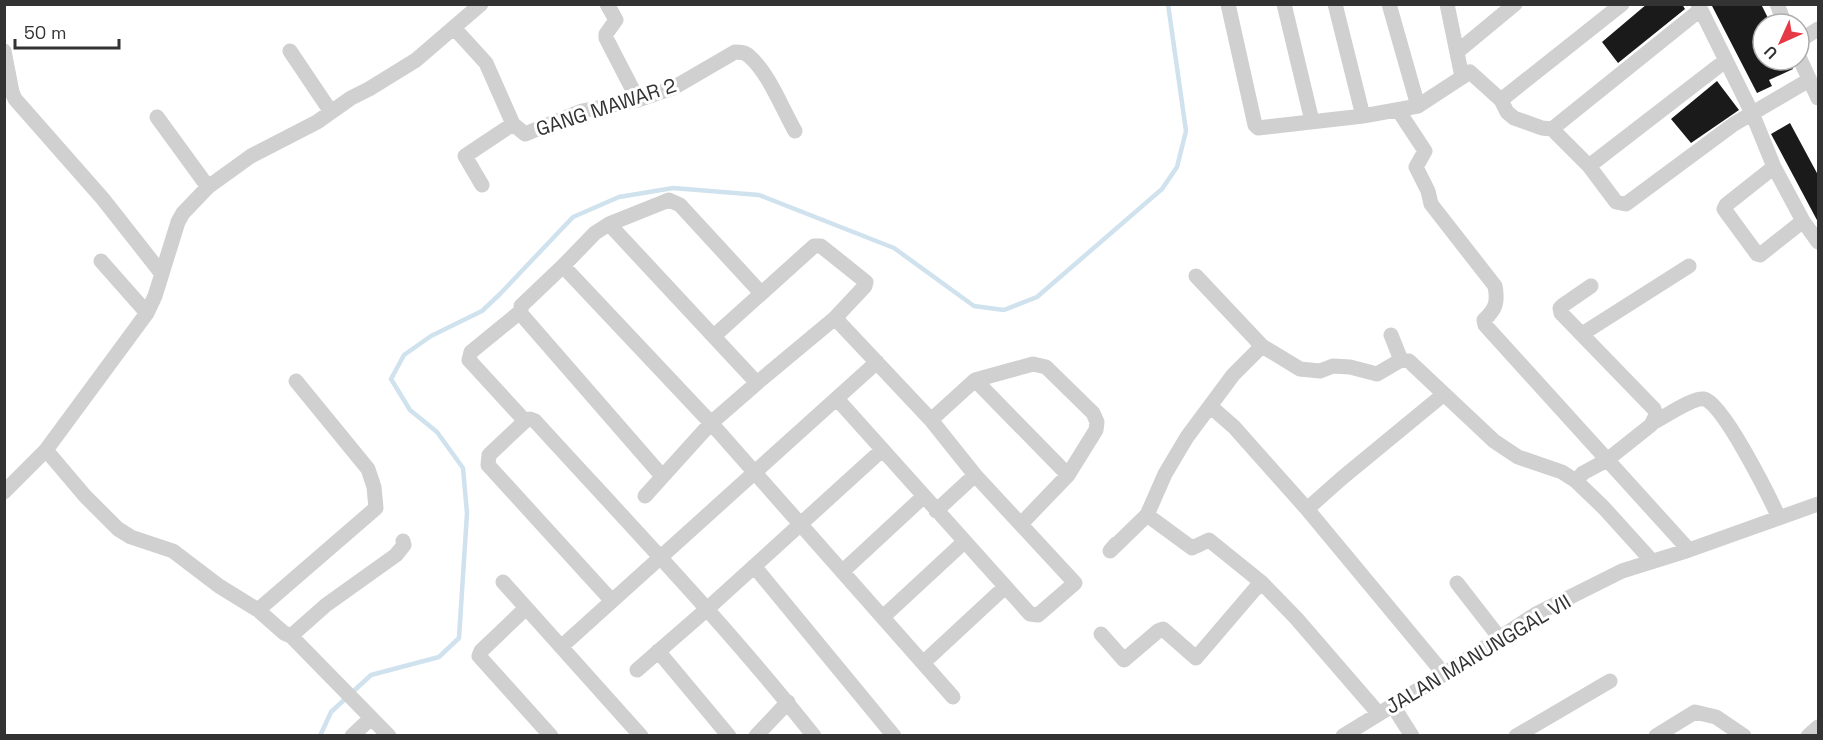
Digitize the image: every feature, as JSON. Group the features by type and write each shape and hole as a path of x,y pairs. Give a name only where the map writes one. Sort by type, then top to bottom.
{"street":[{"path":"4,492 46,450 147,313 183,213 208,187 251,156 317,122 351,98 416,60 481,4"},
{"path":"607,4 616,20 606,34 606,38 638,100"},
{"path":"1228,4 1255,125 1261,129 1364,116 1418,106 1466,75"},
{"path":"1284,4 1312,121"},
{"path":"1335,4 1364,116"},
{"path":"1389,4 1418,106"},
{"path":"1447,4 1457,52 1466,75 1501,100 1507,112 1515,118 1542,128 1552,129 1589,166 1616,202 1626,204 1752,113 1815,91 1806,72"},
{"path":"1457,52 1515,4"},
{"path":"1501,100 1622,4"},
{"path":"1552,129 1699,7 1752,113 1774,167 1803,221 1818,242"},
{"path":"455,28 486,63 513,124 465,156 482,185"},
{"path":"4,51 15,99 103,199 162,274"},
{"path":"290,51 331,112"},
{"name":"GANG MAWAR 2","path":"513,124 525,134 582,111 638,100 673,88 735,52 741,52 747,54 760,69 795,130"},
{"path":"1589,166 1725,61"},
{"path":"1398,110 1425,151 1416,167 1431,204 1495,286 1498,299 1496,306 1484,320 1485,325 1689,550"},
{"path":"157,117 208,187"},
{"path":"1774,167 1724,209 1757,255 1803,221"},
{"path":"525,421 469,360 471,352 520,312 523,303 563,266 591,235 609,224 673,200 761,293"},
{"path":"609,224 757,382"},
{"path":"645,496 711,423 835,318 866,283 819,245 811,248 714,336"},
{"path":"101,261 147,313"},
{"path":"563,266 711,423 953,698"},
{"path":"1582,334 1689,266"},
{"path":"1196,276 1262,346 1300,369 1320,370 1333,366 1350,366 1377,374 1401,360 1409,361 1498,445 1518,457 1562,472 1576,482 1604,508 1652,561"},
{"path":"1591,286 1560,308 1562,313 1654,410 1656,415 1654,422"},
{"path":"520,312 662,476"},
{"path":"835,318 931,420 975,475 1075,583 1034,616 964,542 838,400"},
{"path":"1391,335 1401,360"},
{"path":"1116,544 1110,551 1147,515 1165,474 1187,437 1233,375 1262,346"},
{"path":"561,647 878,362"},
{"path":"931,420 975,380 1026,366 1042,365 1093,413 1096,430 1068,475 1021,524"},
{"path":"975,380 1068,475"},
{"path":"258,610 376,508 374,487 368,469 296,381"},
{"path":"1307,509 1342,477 1444,394"},
{"path":"1576,482 1583,473 1607,460 1654,422 1698,399 1707,399 1721,412 1736,436 1779,518"},
{"path":"1210,406 1234,427 1307,509 1444,674"},
{"path":"612,601 488,465 489,455 525,421 530,419 535,422 706,610 788,702 814,735"},
{"path":"46,450 85,496 118,529 131,537 173,551 219,586 258,610 284,633 291,636 389,735"},
{"path":"637,670 882,450"},
{"path":"936,511 975,475"},
{"path":"843,571 924,496"},
{"name":"JALAN MANUNGGAL VII","path":"1343,735 1393,706 1536,614 1622,571 1689,550 1818,504"},
{"path":"1147,515 1192,548 1209,540 1261,582 1296,618 1378,714"},
{"path":"291,636 326,605 396,555 404,545 403,541"},
{"path":"883,617 964,542"},
{"path":"754,566 894,735"},
{"path":"503,582 641,735"},
{"path":"1101,634 1125,660 1163,629 1196,658 1261,582"},
{"path":"1457,583 1499,637"},
{"path":"923,663 1005,587"},
{"path":"526,608 481,651 479,656 551,735"},
{"path":"658,651 729,735"},
{"path":"1516,735 1610,681"},
{"path":"756,735 788,702"},
{"path":"1393,706 1412,735"},
{"path":"1656,735 1695,712 1716,717 1739,734"},
{"path":"352,735 371,718"},
{"path":"1808,735 1818,727"}],"building":[{"path":"1647,4 1682,4 1685,9 1618,63 1602,42"},
{"path":"1711,4 1761,4 1765,12 1751,12 1751,72 1786,72 1769,80 1772,86 1757,93"},
{"path":"1717,81 1739,110 1691,143 1671,119"},
{"path":"1790,123 1818,175 1818,222 1771,134"}],"waterway":[{"path":"320,736 331,712 371,675 439,657 459,638 467,513 463,468 437,432 410,410 391,379 404,355 431,336 482,311 573,217 619,197 673,188 759,195 894,248 974,306 1004,310 1037,297 1162,189 1177,167 1186,131 1168,4"}]}
